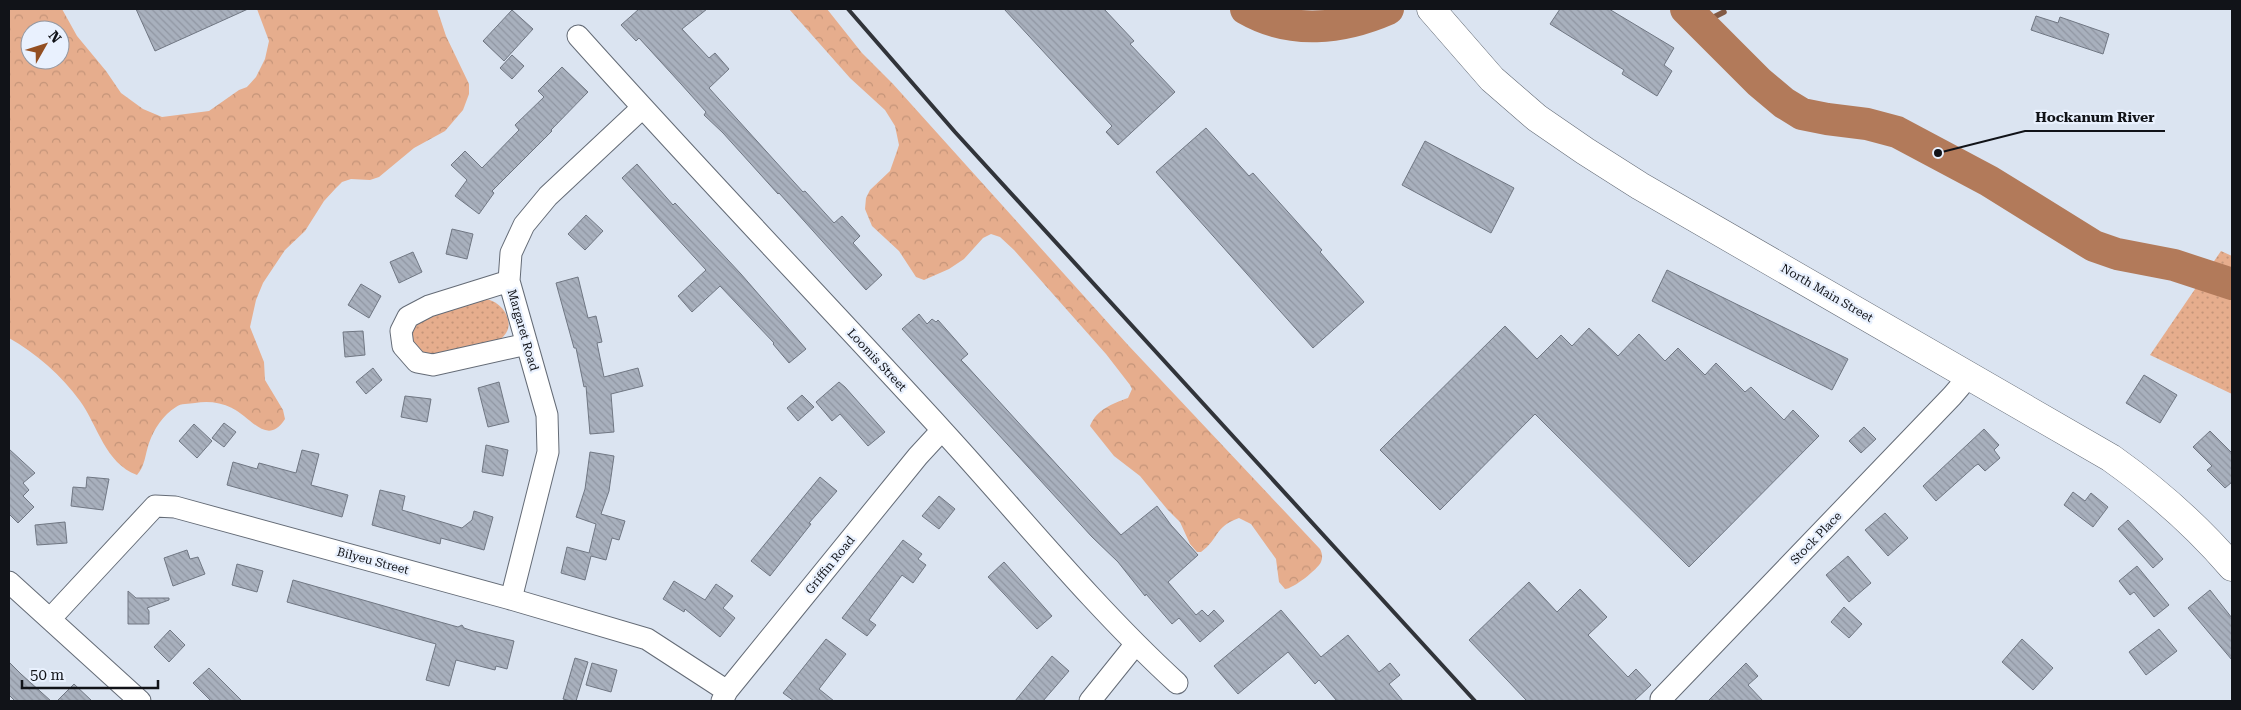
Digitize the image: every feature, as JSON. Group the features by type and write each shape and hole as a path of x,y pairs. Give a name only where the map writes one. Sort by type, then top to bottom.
{"main road":[{"name":"North Main Street","path":"1433,12 1492,79 1538,118 1585,151 1649,191 2111,458 2145,483 2185,517 2232,567"}],"street":[{"name":"Loomis Street","path":"578,36 642,108 942,430 1135,645 1177,683"},
{"name":"Margaret Road","path":"511,599 548,452 547,415 509,281 511,253 524,225 548,196 642,108"},
{"path":"509,281 429,306 408,317 401,331 403,346 417,362 433,365 527,344"},
{"name":"Stock Place","path":"1661,699 1970,375"},
{"name":"Griffin Road","path":"724,696 918,456 942,430"},
{"name":"Bilyeu Street","path":"50,619 155,506 175,507 511,599 647,639 724,696"},
{"path":"9,582 140,701"},
{"path":"1090,701 1135,645"}],"green space":[{"path":"9,9 62,9 68,20 20,20 20,70 70,70 70,23 77,36 106,71 121,93 143,109 162,117 209,111 239,90 247,87 256,77 265,59 269,41 257,9 437,9 446,36 469,84 469,94 463,110 445,131 414,148 379,177 370,180 351,179 342,182 324,201 305,231 285,250 263,283 256,300 250,327 264,362 265,380 283,410 285,419 278,427 272,430 265,430 239,412 218,403 204,402 180,405 167,414 156,428 140,472 137,475 117,462 103,443 80,401 57,374 9,338"},
{"path":"789,9 827,9 862,53 893,84 1128,345 1320,549 1322,560 1315,569 1299,582 1285,589 1279,582 1276,559 1251,524 1239,518 1225,525 1207,547 1201,552 1197,552 1190,544 1180,522 1140,476 1114,456 1090,426 1101,411 1128,398 1132,389 1130,385 1106,354 1014,250 1000,237 991,234 983,238 964,259 949,269 924,280 916,277 899,251 872,226 865,209 866,198 870,190 890,171 899,145 895,126 885,110 850,78"},
{"path":"2221,251 2232,256 2232,394 2150,355"},
{"path":"483,299 497,304 506,315 508,328 505,335 499,340 479,347 438,356 423,354 412,339 417,321"}],"building":[{"path":"136,9 248,9 155,51"},
{"path":"639,9 707,9 682,29 709,58 715,53 729,69 709,88 803,192 805,191 834,223 842,216 860,236 853,243 882,275 866,290 779,193 704,115 706,112 639,38 636,41 621,25"},
{"path":"1004,9 1104,9 1134,41 1130,44 1175,92 1118,145 1106,132 1112,126"},
{"path":"1560,9 1609,9 1674,48 1664,65 1672,71 1657,96 1622,74 1624,70 1550,24"},
{"path":"512,10 533,29 504,61 483,41"},
{"path":"2036,16 2058,23 2060,17 2109,34 2103,54 2031,30"},
{"path":"512,55 524,66 512,79 500,68"},
{"path":"562,67 588,92 492,191 494,193 479,214 455,196 467,180 451,165 465,151 482,168 519,130 515,125 544,97 538,91"},
{"path":"1206,128 1249,176 1253,173 1322,250 1320,252 1364,302 1313,348 1156,172"},
{"path":"1425,141 1514,188 1491,233 1402,185"},
{"path":"637,164 673,205 675,203 741,274 806,349 789,363 774,343 720,286 692,312 678,296 706,270 622,178"},
{"path":"586,215 603,231 585,250 568,234"},
{"path":"452,229 473,234 467,259 446,254"},
{"path":"413,252 422,272 399,283 390,262"},
{"path":"1667,270 1848,359 1832,390 1652,301"},
{"path":"578,277 588,318 596,316 602,342 597,343 604,377 638,368 643,386 611,394 614,432 590,434 586,386 584,387 576,348 574,348 556,283"},
{"path":"361,284 381,296 369,318 348,305"},
{"path":"919,314 927,324 932,319 936,322 938,320 968,354 961,360 1121,535 1157,506 1198,555 1168,582 1196,615 1202,610 1208,616 1214,610 1224,621 1200,642 1179,618 1172,624 1146,594 1145,596 1118,562 1092,537 902,329"},
{"path":"1505,326 1537,359 1561,335 1572,346 1589,328 1618,356 1639,334 1665,361 1678,348 1705,375 1716,363 1745,392 1751,387 1784,420 1793,410 1819,436 1689,567 1535,414 1440,510 1380,450"},
{"path":"363,331 365,355 345,357 343,332"},
{"path":"373,368 382,380 366,394 356,382"},
{"path":"2144,375 2177,395 2160,423 2126,403"},
{"path":"499,382 509,422 488,427 478,388"},
{"path":"839,382 885,432 868,446 840,414 832,421 816,402"},
{"path":"802,395 814,407 798,421 787,408"},
{"path":"405,396 431,399 427,422 401,417"},
{"path":"224,423 236,432 224,447 212,438"},
{"path":"194,424 212,441 197,458 179,441"},
{"path":"1864,427 1876,439 1861,453 1849,441"},
{"path":"1984,429 1999,445 1994,450 2000,458 1985,471 1978,464 1975,466 1936,501 1923,486"},
{"path":"2210,431 2232,453 2232,482 2225,488 2207,470 2212,466 2193,447"},
{"path":"486,445 508,450 503,476 482,472"},
{"path":"9,449 35,473 23,483 29,490 23,496 34,507 18,523 9,514"},
{"path":"302,450 319,454 311,485 348,495 342,517 227,485 233,462 257,469 259,463 296,473"},
{"path":"590,452 614,456 609,491 601,514 625,521 619,540 612,538 606,560 591,556 585,580 561,573 567,547 589,553 596,524 576,517 585,489"},
{"path":"87,477 109,479 103,510 71,506 73,487 86,488"},
{"path":"820,477 837,491 809,523 811,524 770,576 751,561"},
{"path":"380,490 405,496 402,510 462,528 472,520 474,511 493,517 484,550 441,538 440,544 372,525"},
{"path":"2073,492 2085,501 2091,493 2108,507 2093,527 2064,505"},
{"path":"939,496 955,509 939,529 922,516"},
{"path":"1885,513 1908,538 1888,556 1865,530"},
{"path":"2128,520 2163,559 2153,568 2118,529"},
{"path":"65,522 67,543 37,545 35,525"},
{"path":"903,540 922,554 918,559 926,565 913,583 902,575 869,620 876,625 867,636 842,618"},
{"path":"187,550 190,559 198,557 205,574 173,586 164,558"},
{"path":"1848,556 1871,583 1849,602 1826,575"},
{"path":"1004,562 1052,616 1037,629 988,577"},
{"path":"237,564 263,571 257,592 232,585"},
{"path":"2137,566 2169,605 2154,617 2134,592 2130,595 2119,581"},
{"path":"293,580 458,627 462,625 464,628 473,631 514,641 507,669 496,666 495,670 456,660 449,686 426,680 436,644 287,602"},
{"path":"674,581 705,600 716,584 733,596 723,608 735,618 720,637 685,609 684,612 663,599"},
{"path":"1529,582 1557,612 1580,589 1607,617 1588,635 1628,677 1636,669 1651,685 1634,701 1527,701 1469,640"},
{"path":"2210,590 2232,618 2232,660 2188,608"},
{"path":"128,591 136,598 169,598 169,600 147,608 149,611 149,624 128,624"},
{"path":"1844,607 1862,624 1849,638 1831,622"},
{"path":"1281,610 1321,657 1348,635 1379,672 1390,663 1400,675 1389,684 1403,701 1337,701 1319,680 1315,684 1288,652 1238,694 1214,666"},
{"path":"2159,629 2177,651 2146,675 2129,652"},
{"path":"170,630 185,645 169,662 154,647"},
{"path":"826,639 846,654 819,689 834,701 794,701 783,693"},
{"path":"2022,639 2053,668 2033,690 2002,662"},
{"path":"1052,656 1069,671 1043,701 1015,701"},
{"path":"575,658 588,662 576,701 571,701 563,699"},
{"path":"9,662 51,701 15,701 9,695"},
{"path":"592,663 617,670 611,692 586,685"},
{"path":"1746,663 1758,676 1748,685 1763,701 1708,701"},
{"path":"209,668 242,701 211,701 193,683"},
{"path":"74,684 92,701 57,701"}],"waterway":[{"path":"1246,9 1281,23 1299,26 1335,25 1371,16 1388,9"},
{"path":"1686,9 1759,82 1784,103 1802,114 1867,124 1897,132 1989,181 2094,246 2117,254 2174,265 2232,284"},
{"path":"1700,24 1724,12"}],"railway":[{"path":"848,9 955,132 1475,701"}],"place":[{"name":"Hockanum River","path":"1938,153"}]}
